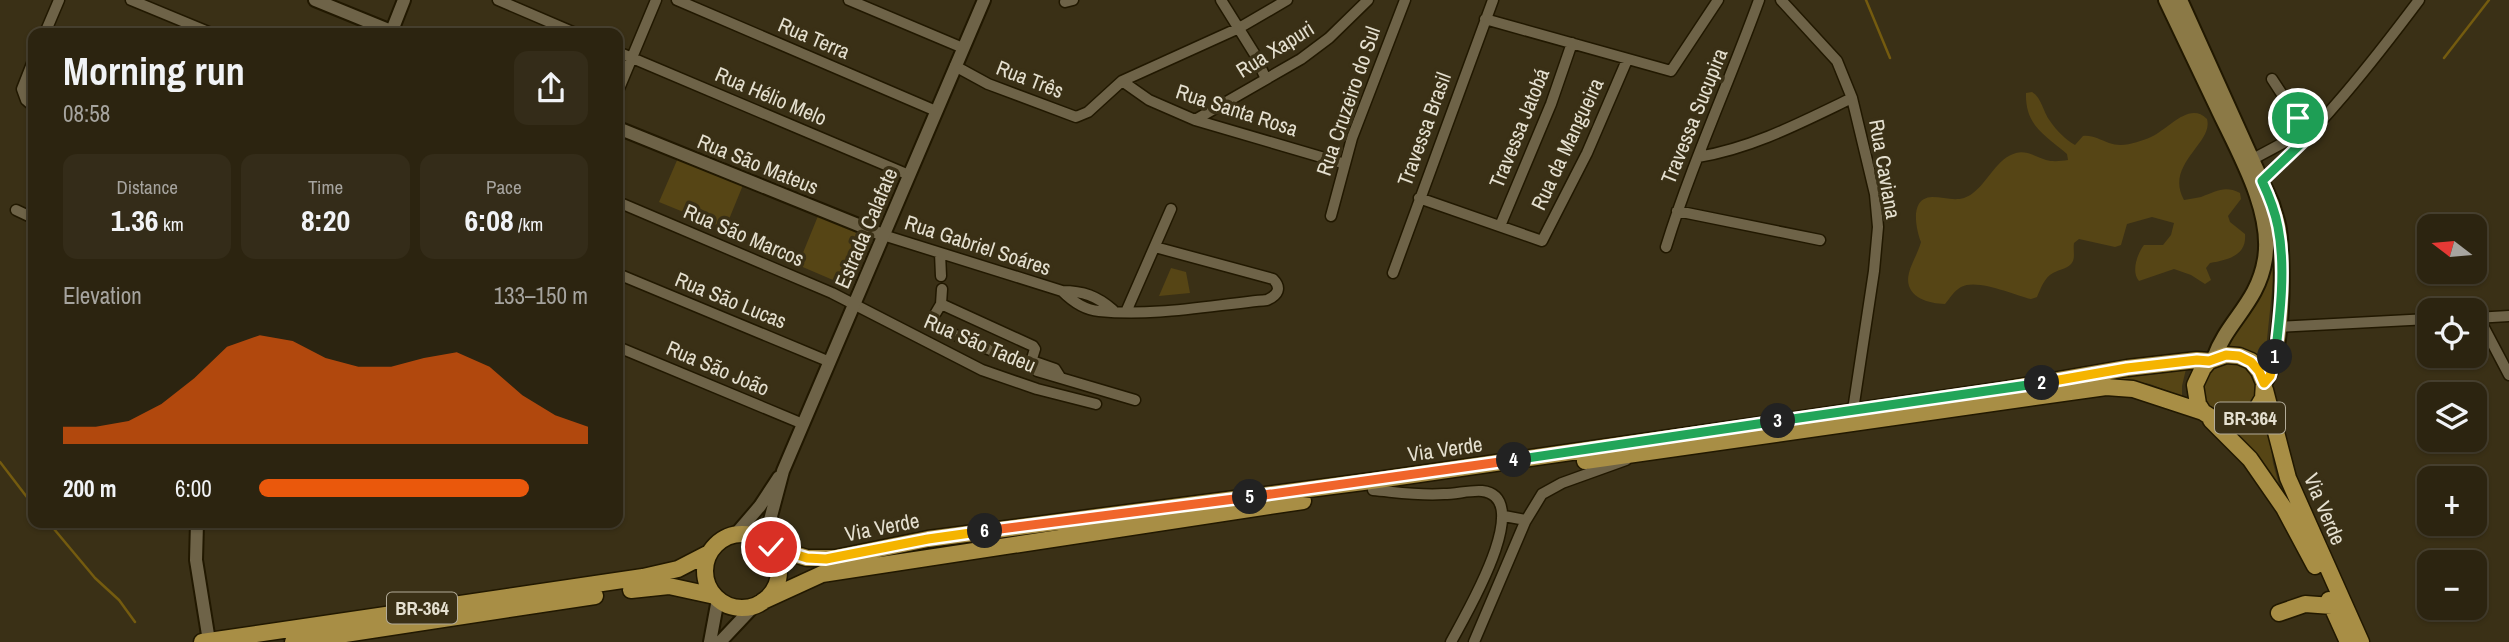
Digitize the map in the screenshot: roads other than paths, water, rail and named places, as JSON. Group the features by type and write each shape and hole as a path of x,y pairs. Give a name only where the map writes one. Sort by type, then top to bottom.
{"main road":[{"path":"2166,0 2243,163 2263,214 2265,258 2259,284 2248,306 2212,360"},
{"path":"2180,0 2253,159 2279,228 2281,253 2278,327 2272,369 2264,385"},
{"name":"BR-364","path":"2226,355 2239,356 2251,362 2259,371 2264,385 2259,408 2242,422 2231,425 2207,415 2198,404 2195,385 2198,376 2212,360 2226,355"},
{"name":"Via Verde","path":"769,545 807,558 835,558 928,539 1371,481 2002,390 2127,368 2212,360"},
{"name":"Via Verde","path":"2264,385 2288,478 2361,642"},
{"name":"Via Verde","path":"759,603 822,574 1373,490 2106,387 2133,389 2207,415 2250,459 2284,508 2309,554 2348,642"},
{"name":"BR-364","path":"293,642 645,582 709,554 716,544 736,534 747,534 769,545"},
{"path":"759,603 772,592 777,582 777,558 769,545"},
{"path":"709,554 705,575 717,598"},
{"name":"BR-364","path":"206,641 645,582 679,587 717,598 735,607 759,603"},
{"path":"2279,613 2305,604 2332,606"}],"street":[{"path":"47,28 59,0"},
{"path":"131,0 199,28"},
{"path":"315,0 381,28"},
{"path":"395,28 404,0"},
{"path":"498,0 563,28"},
{"path":"623,79 656,0"},
{"name":"Rua Terra","path":"677,0 936,111"},
{"path":"849,0 963,48"},
{"name":"Estrada Calafate","path":"736,534 760,506 783,471 984,0"},
{"path":"1221,0 1266,79"},
{"path":"1122,80 1239,28 1287,0"},
{"name":"Rua Xapuri","path":"1195,120 1301,59 1329,38 1368,0"},
{"name":"Rua Cruzeiro do Sul","path":"1331,216 1354,131 1405,0"},
{"name":"Travessa Brasil","path":"1393,273 1493,0"},
{"path":"1485,19 1671,71 1718,0"},
{"name":"Travessa Sucupira","path":"1666,247 1759,0"},
{"name":"Rua Caviana","path":"1782,0 1837,61 1852,97 1875,194 1878,227 1853,410"},
{"path":"2262,181 2385,46 2419,0"},
{"name":"Travessa Jatobá","path":"1500,226 1551,104 1572,43"},
{"name":"Rua Hélio Melo","path":"623,54 909,175"},
{"name":"Rua da Mangueira","path":"1419,198 1542,241 1587,153 1627,60"},
{"name":"Rua Três","path":"955,66 988,84 1076,117 1088,112 1122,80"},
{"path":"28,74 22,89 28,100"},
{"path":"2272,79 2307,131"},
{"name":"Rua Santa Rosa","path":"1122,80 1149,100 1195,120 1345,164"},
{"path":"1698,157 1727,152 1754,143 1852,97"},
{"name":"Rua São Mateus","path":"623,130 883,235"},
{"path":"2253,159 2307,131"},
{"name":"Rua São Marcos","path":"623,204 854,304"},
{"path":"1126,312 1171,209"},
{"path":"16,210 28,216"},
{"path":"1678,211 1821,240"},
{"name":"Rua Gabriel Soáres","path":"883,235 1062,291 1082,306 1099,311 1126,312 1267,300 1275,297 1278,290 1278,284 1273,279 1155,247"},
{"path":"940,253 941,276"},
{"name":"Rua São Lucas","path":"623,276 830,362"},
{"path":"941,304 1033,346 1030,365 932,325 931,321 941,304 942,289"},
{"name":"Rua São Tadeu","path":"854,304 982,370 1037,389 1096,404"},
{"path":"2487,317 2509,316"},
{"path":"2278,327 2417,320"},
{"path":"2487,336 2509,375"},
{"name":"Rua São João","path":"623,348 803,424"},
{"path":"1032,361 1055,369 1060,377"},
{"path":"1037,372 1135,400"},
{"path":"1474,642 1526,520 1542,494 1643,453"},
{"name":"Estrada Calafate","path":"769,545 783,471"},
{"name":"Via Verde","path":"1373,490 1441,495 1482,491 1497,500 1503,508 1504,516"},
{"path":"1451,642 1476,598 1501,532 1504,516 1526,520"},
{"path":"197,528 197,560 206,641"},
{"path":"1489,563 1497,569 1506,569"},
{"path":"710,642 717,598"},
{"path":"720,642 759,603"}],"waterway":[{"path":"1866,0 1890,58"},
{"path":"2444,58 2489,0"},
{"path":"0,462 28,498"},
{"path":"53,528 95,578 119,600 135,622"}]}
